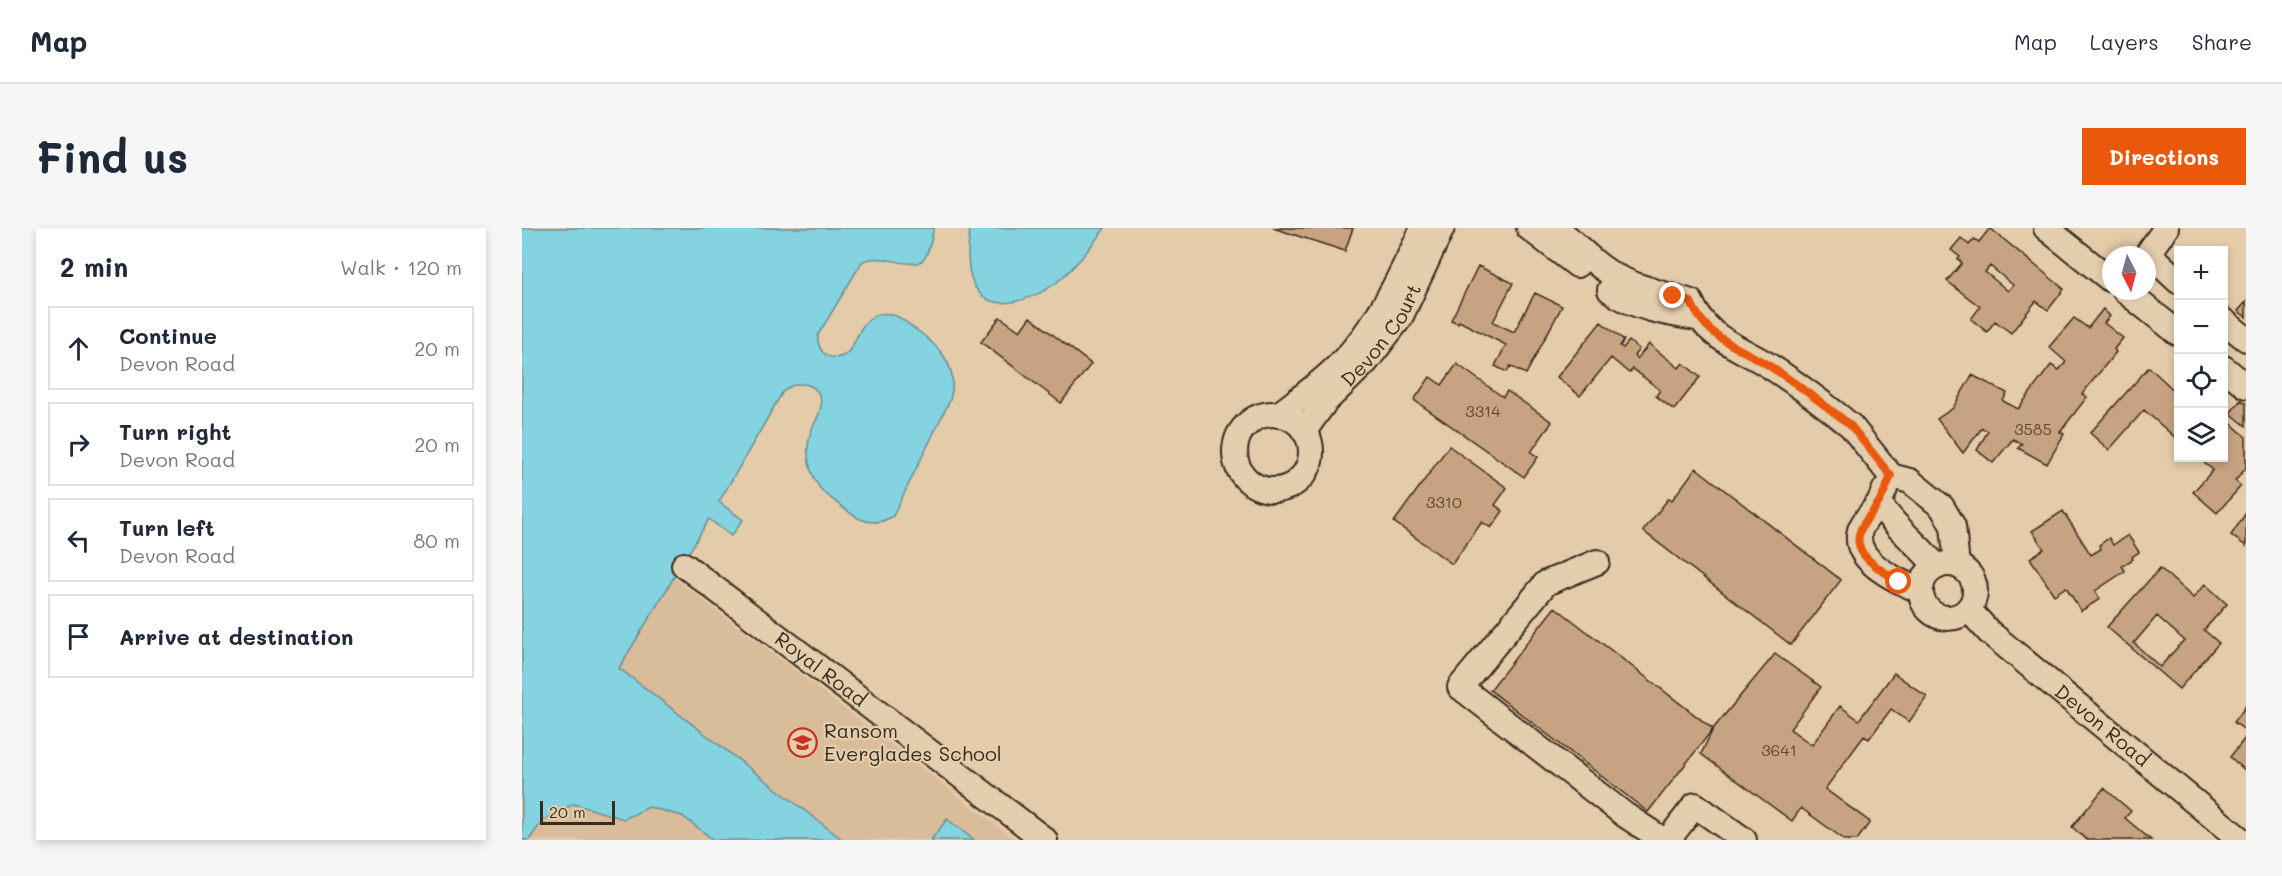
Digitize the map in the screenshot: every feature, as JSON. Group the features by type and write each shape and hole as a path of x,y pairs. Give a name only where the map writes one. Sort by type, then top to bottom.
{"street":[{"name":"Devon Court","path":"1278,415 1340,364 1374,323 1423,228"},
{"name":"Devon Court","path":"1304,431 1325,402 1366,362 1400,318 1442,228"},
{"path":"1529,228 1614,293 1653,308 1697,318 1720,338 1769,366 1840,417 1851,426 1891,476 1910,481 1942,507 1953,526 1947,566"},
{"path":"1557,228 1618,278 1633,285 1691,302 1697,318"},
{"path":"2046,228 2102,273"},
{"path":"2166,228 2148,253 2174,277"},
{"path":"2136,300 2174,330"},
{"path":"2228,325 2246,339"},
{"path":"2228,372 2246,386"},
{"path":"1266,415 1278,415 1297,423 1304,431 1309,441 1311,454 1303,476 1293,484 1282,489 1258,488 1240,472 1235,460 1238,437 1245,426 1255,419 1266,415"},
{"path":"1891,476 1879,503 1861,527 1858,538 1860,550 1899,582 1921,591"},
{"path":"1879,503 1891,522 1920,547 1947,566 1971,576 1974,583 1974,600 1968,609 1956,617 1940,617 1926,606 1921,591 1927,575 1947,566"},
{"path":"1597,562 1545,583 1460,687 1624,815 1666,840 1695,805 1744,840"},
{"name":"Royal Road","path":"684,565 1045,840"},
{"name":"Devon Road","path":"1968,609 1989,632 2241,840"}],"shaded area":[{"name":"Ransom Everglades School","path":"673,577 1015,840 974,840 947,819 931,840 843,840 619,668"},
{"path":"574,804 624,819 649,807 682,816 714,840 529,840 543,820"}],"water":[{"path":"522,228 934,228 927,253 923,260 917,263 877,259 862,262 818,335 822,352 829,357 839,357 845,355 864,324 870,319 882,314 897,316 932,342 950,367 952,388 950,400 893,516 883,521 864,521 823,492 811,471 808,455 811,431 821,408 820,397 813,387 807,385 800,384 787,388 719,502 743,520 731,536 709,519 619,668 843,840 714,840 682,816 649,807 624,819 574,804 543,820 529,840 522,840"},
{"path":"970,228 1105,228 1076,264 1056,283 1036,295 1000,303 980,294 973,283 968,263"},
{"path":"947,819 974,840 931,840"}],"building":[{"path":"1273,228 1353,228 1345,251"},
{"path":"1990,228 2064,289 2048,310 2036,301 2011,333 1995,321 1987,332 1971,319 1980,307 1947,281 1962,263 1958,259 1960,257 1951,250 1961,238 1969,245 1974,239 1979,242","holes":["1990,266 2013,285 2008,291 1985,272"]},
{"path":"1478,266 1513,283 1493,322 1514,332 1535,293 1562,306 1526,374 1510,366 1507,372 1495,366 1506,345 1459,321 1458,323 1451,320"},
{"path":"2246,302 2246,317 2238,311"},
{"path":"2103,309 2110,316 2104,323 2123,338 2114,349 2116,352 2082,394 2087,397 2060,432 2064,434 2047,464 2018,448 2022,444 2013,439 1993,463 1977,450 1988,431 1982,428 1963,453 1937,419 1953,408 1972,375 2007,393 2003,401 2018,409 2051,365 2059,370 2066,362 2049,347 2074,318 2088,328"},
{"path":"1000,317 1020,331 1030,317 1091,364 1061,403 981,342"},
{"path":"1601,322 1624,340 1620,346 1623,348 1629,341 1639,349 1634,356 1637,359 1649,344 1679,368 1683,363 1700,377 1674,410 1656,396 1660,390 1633,369 1629,373 1611,358 1580,396 1557,377"},
{"path":"1457,364 1503,397 1507,391 1552,422 1531,452 1538,457 1524,477 1414,400 1430,377 1442,385"},
{"path":"2149,367 2174,390 2174,436 2144,410 2109,450 2090,433"},
{"path":"2241,400 2246,403 2246,426 2230,413"},
{"path":"2228,421 2246,437 2246,468 2235,481 2241,486 2217,513 2193,492 2213,470 2203,462 2228,462"},
{"path":"1449,446 1507,488 1495,505 1503,511 1491,528 1482,522 1452,564 1394,522"},
{"path":"1696,468 1841,580 1791,645 1643,531 1669,498 1672,500"},
{"path":"2063,511 2091,555 2101,549 2099,545 2109,538 2113,545 2128,535 2139,552 2122,566 2125,571 2095,591 2100,599 2081,611 2066,587 2054,595 2030,558 2044,549 2032,531"},
{"path":"2246,513 2246,546 2231,535"},
{"path":"2160,568 2193,598 2205,584 2227,604 2204,630 2219,643 2179,689 2107,627","holes":["2157,616 2184,640 2160,667 2134,643"]},
{"path":"1555,607 1713,729 1648,812 1490,690"},
{"path":"1775,654 1821,687 1790,729 1812,745 1840,706 1859,720 1894,673 1927,697 1909,722 1891,709 1869,739 1864,736 1825,789 1870,822 1857,840 1845,840 1801,808 1792,821 1701,754 1713,729"},
{"path":"2246,706 2246,731 2234,722"},
{"path":"2246,737 2246,771 2230,757"},
{"path":"2104,788 2131,811 2125,818 2151,840 2087,840 2072,827"}],"place":[{"name":"Ransom Everglades School","path":"803,743"}],"route":[{"path":"1673,296 1691,302 1697,318 1720,338 1805,390 1851,426 1891,476 1879,503 1861,527 1858,538 1860,550 1899,582"}]}
